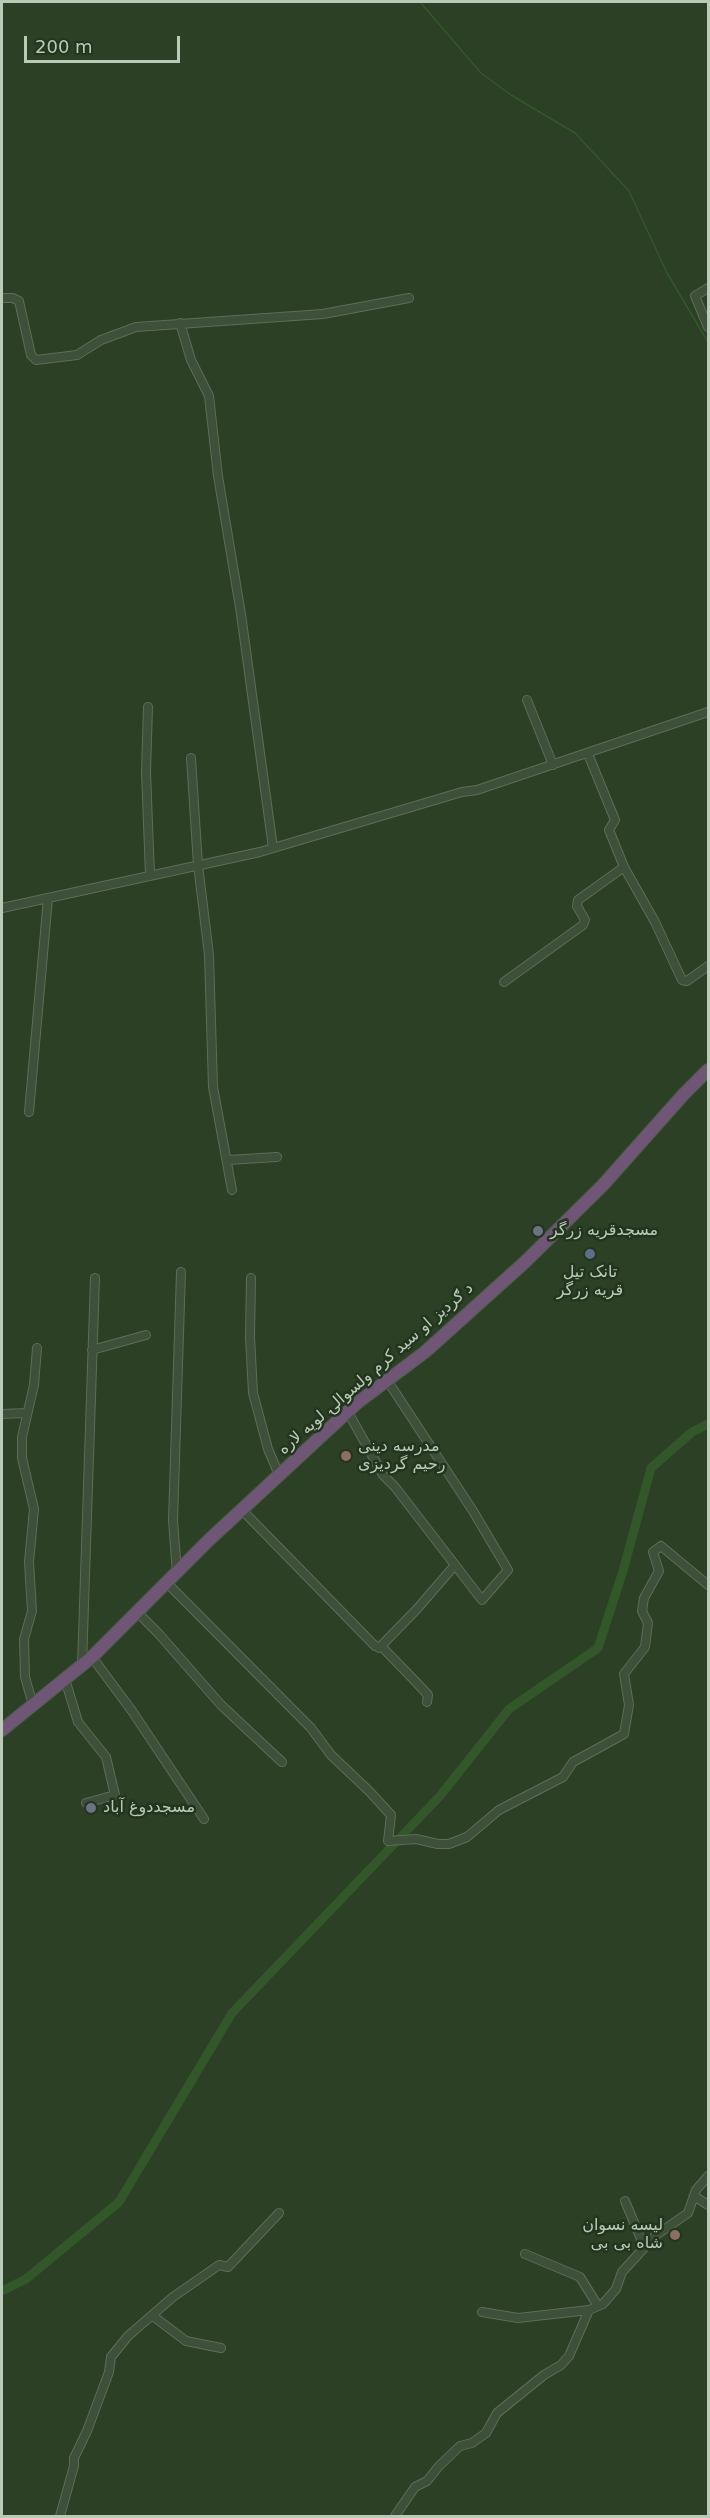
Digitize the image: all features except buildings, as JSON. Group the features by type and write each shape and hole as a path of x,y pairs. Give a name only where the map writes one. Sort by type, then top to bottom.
{"highway":[{"name":"د ګردیز او سید کرم ولسوالۍ لویه لاره","path":"2,1730 87,1661 242,1510 348,1412 425,1352 525,1262 603,1185 708,1070"}],"street":[{"path":"708,288 695,296 708,327"},
{"path":"2,298 17,298 19,301 31,355 36,360 77,355 101,340 136,327 323,314 409,298"},
{"path":"180,323 191,360 209,396 218,476 241,614 273,848"},
{"path":"527,700 553,765"},
{"path":"148,707 146,772 150,875"},
{"path":"2,908 273,848 462,792 477,790 708,712"},
{"path":"588,754 615,820 609,830 624,867 656,922 682,980 687,981 708,966"},
{"path":"190,758 198,865 209,955 213,1087 232,1190"},
{"path":"504,982 583,925 585,921 577,906 578,900 624,867"},
{"path":"28,1112 48,898"},
{"path":"228,1160 277,1157"},
{"path":"177,1573 173,1520 181,1272"},
{"path":"95,1278 87,1661 132,1711 204,1819"},
{"path":"251,1278 250,1337 255,1405 279,1475"},
{"path":"92,1350 146,1335"},
{"path":"33,1705 25,1677 24,1640 32,1611 29,1562 34,1509 22,1458 22,1437 34,1385 37,1348"},
{"path":"348,1412 383,1475 395,1487 482,1600 508,1570 473,1510 387,1380"},
{"path":"2,1414 26,1413"},
{"path":"242,1510 379,1648 382,1647 428,1695 427,1702"},
{"path":"167,1583 311,1728 331,1755 369,1791 390,1815 388,1841 416,1839 438,1844 449,1844 467,1837 499,1810 563,1777 573,1762 624,1734 629,1706 624,1674 645,1647 648,1623 642,1611 644,1598 659,1571 653,1552 661,1546 708,1585"},
{"path":"379,1648 455,1565"},
{"path":"137,1612 221,1705 282,1762"},
{"path":"65,1679 78,1722 106,1757 115,1794 86,1803"},
{"path":"482,2312 518,2318 590,2310 598,2306 616,2289 622,2272 644,2246 655,2236 684,2218 696,2190 708,2176"},
{"path":"694,2196 708,2205"},
{"path":"624,2201 644,2246"},
{"path":"60,2517 74,2466 74,2458 87,2431 109,2372 111,2357 128,2336 173,2297 219,2265 228,2267 279,2213"},
{"path":"525,2254 580,2277 598,2306"},
{"path":"395,2517 415,2487 427,2481 438,2466 460,2446 471,2443 486,2433 497,2413 544,2375 561,2365 569,2356 590,2310"},
{"path":"153,2316 186,2341 221,2348"}],"waterway":[{"path":"420,2 481,73 511,95 575,133 629,191 667,273 708,342"},
{"path":"2,2291 26,2279 119,2202 232,2013 440,1796 509,1709 598,1648 623,1571 651,1468 692,1432 708,1424"}],"place":[{"name":"مسجدقریه زرگر","path":"538,1231"},
{"name":"تانک تیل قریه زرگر","path":"590,1254"},
{"name":"مدرسه دینی رحیم گردیزی","path":"346,1456"},
{"name":"مسجددوغ آباد","path":"91,1808"},
{"name":"لیسه نسوان شاه بی بی","path":"675,2235"}]}
